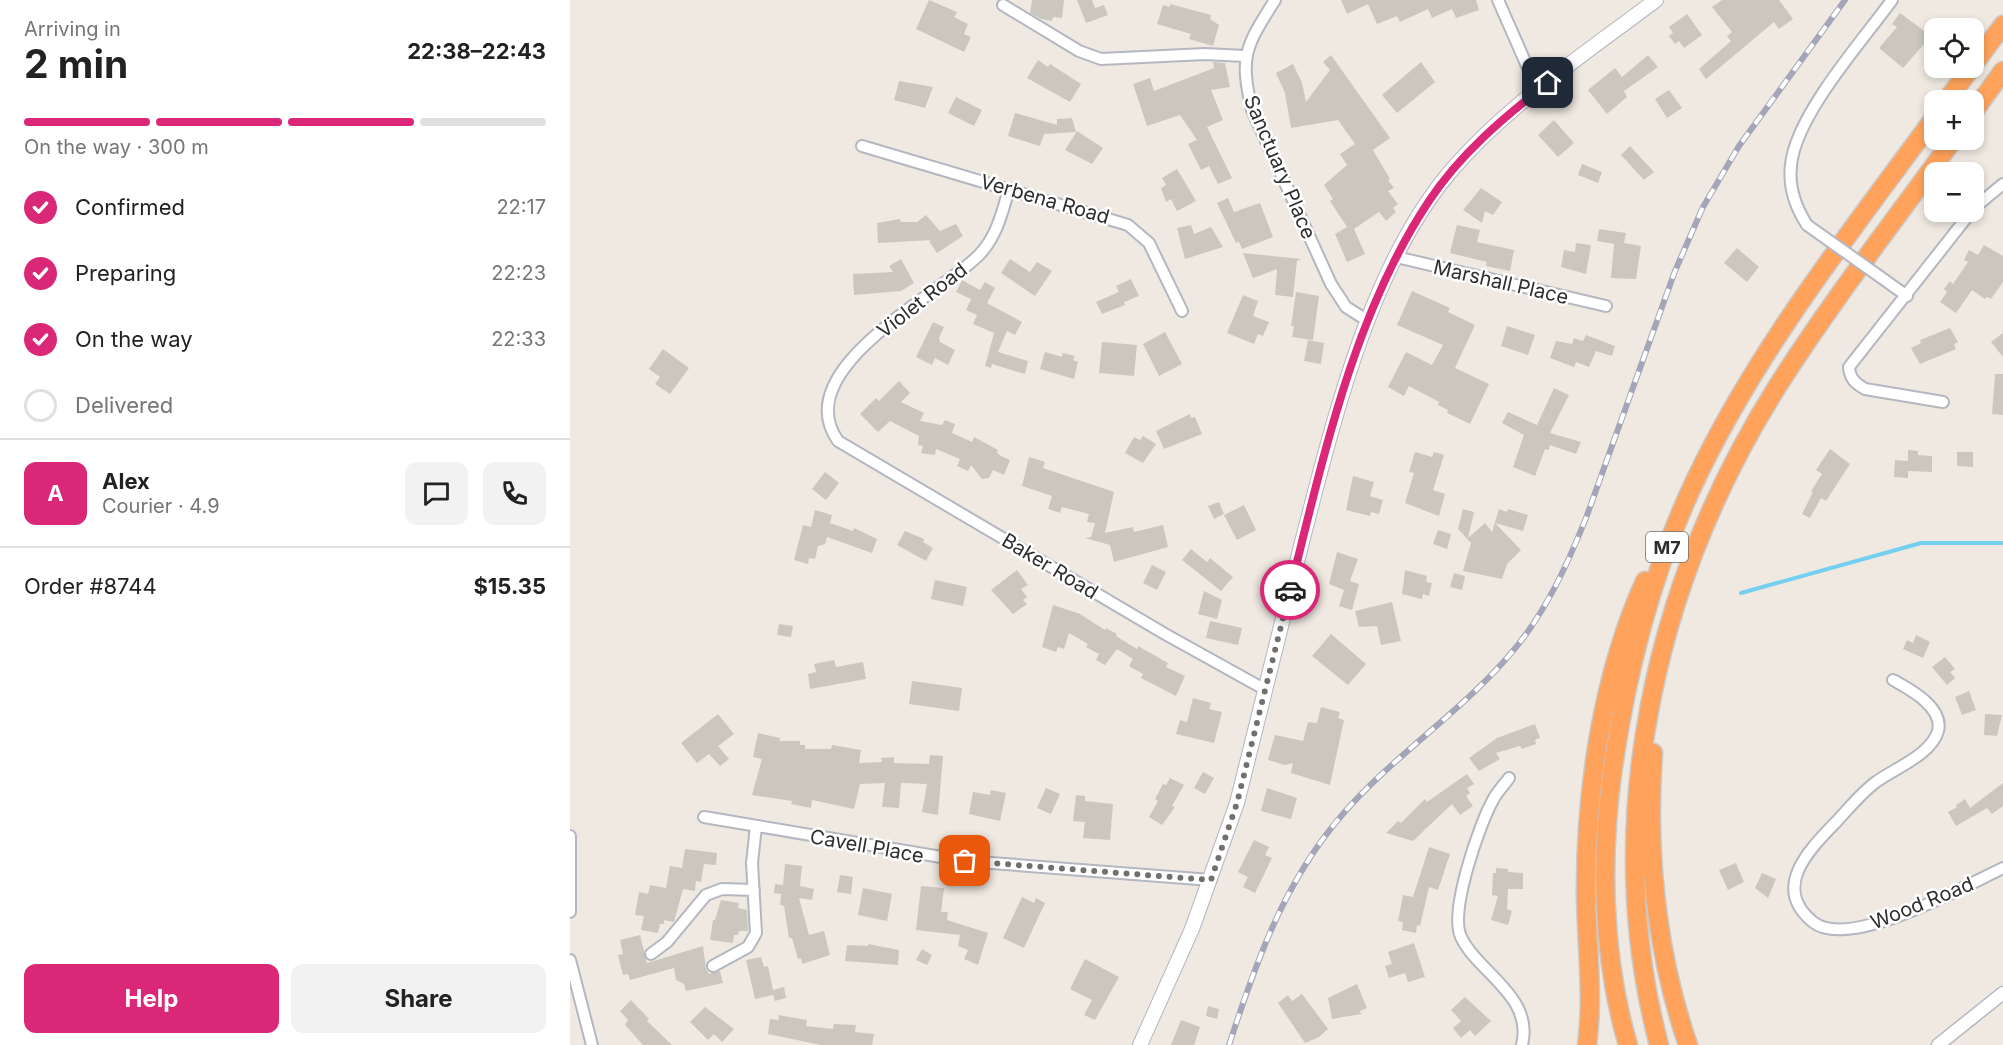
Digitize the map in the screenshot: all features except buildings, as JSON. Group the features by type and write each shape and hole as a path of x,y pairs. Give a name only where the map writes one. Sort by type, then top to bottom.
{"highway":[{"path":"1984,51 2003,24"},
{"path":"1984,97 2003,71"},
{"path":"1955,90 1964,78"},
{"name":"M7","path":"1628,1045 1615,986 1608,921 1606,857 1609,795 1619,723 1634,655 1672,534 1694,483 1760,363 1924,132"},
{"name":"M7","path":"1659,1045 1643,977 1634,880 1638,782 1659,661 1686,572 1709,515 1776,388 1946,150"},
{"path":"1587,1045 1587,843 1601,732 1632,613 1651,570 1672,534"},
{"path":"1659,661 1652,765 1652,855 1657,919 1667,971 1688,1045"}],"main road":[{"path":"1140,1045 1192,929 1237,803 1320,470 1368,321 1396,257 1429,200 1450,173 1493,128 1656,0"}],"street":[{"name":"Sanctuary Place","path":"1275,0 1254,33 1245,56 1247,89 1252,110 1330,284 1346,307 1368,321"},
{"path":"1498,0 1538,91"},
{"path":"1892,0 1819,102 1794,150 1791,176 1794,201 1808,225 1907,296"},
{"path":"1003,4 1079,51 1101,59 1205,54 1245,56"},
{"name":"Verbena Road","path":"862,146 1113,219 1140,233 1158,259 1182,311"},
{"path":"1984,200 2003,184"},
{"name":"Violet Road","path":"838,441 828,421 828,395 833,384 864,347 898,315 982,251 996,232 1009,189"},
{"path":"1943,402 1865,389 1856,384 1850,376 1849,367 1963,222"},
{"name":"Marshall Place","path":"1396,257 1606,306"},
{"name":"Baker Road","path":"838,441 1165,634 1264,689"},
{"name":"Wood Road","path":"1893,680 1925,701 1935,713 1939,724 1937,733 1922,751 1864,791 1810,848 1800,864 1795,884 1795,899 1802,912 1815,924 1830,930 1848,931 1888,920 2003,868"},
{"path":"1509,778 1493,799 1483,823 1459,896 1457,925 1462,939 1503,986 1518,1009 1523,1023 1522,1045"},
{"name":"Cavell Place","path":"704,817 965,861 1211,880"},
{"path":"713,966 753,941 756,933 753,851 756,826"},
{"path":"570,836 570,912"},
{"path":"651,954 668,942 706,895 722,889 754,890"},
{"path":"570,960 592,1045"},
{"path":"1938,1045 2003,993"}],"waterway":[{"path":"1741,593 1921,543 2003,543"}],"railway":[{"path":"1229,1045 1261,953 1274,924 1288,895 1322,841 1361,794 1487,680 1519,643 1542,610 1562,574 1586,518 1675,271 1703,207 1739,146 1845,0"}],"way so far":[{"path":"965,861 1211,880 1237,803 1290,590"}],"route":[{"path":"1290,590 1320,470 1347,381 1368,321 1396,257 1429,200 1450,173 1493,128 1548,83"}]}
